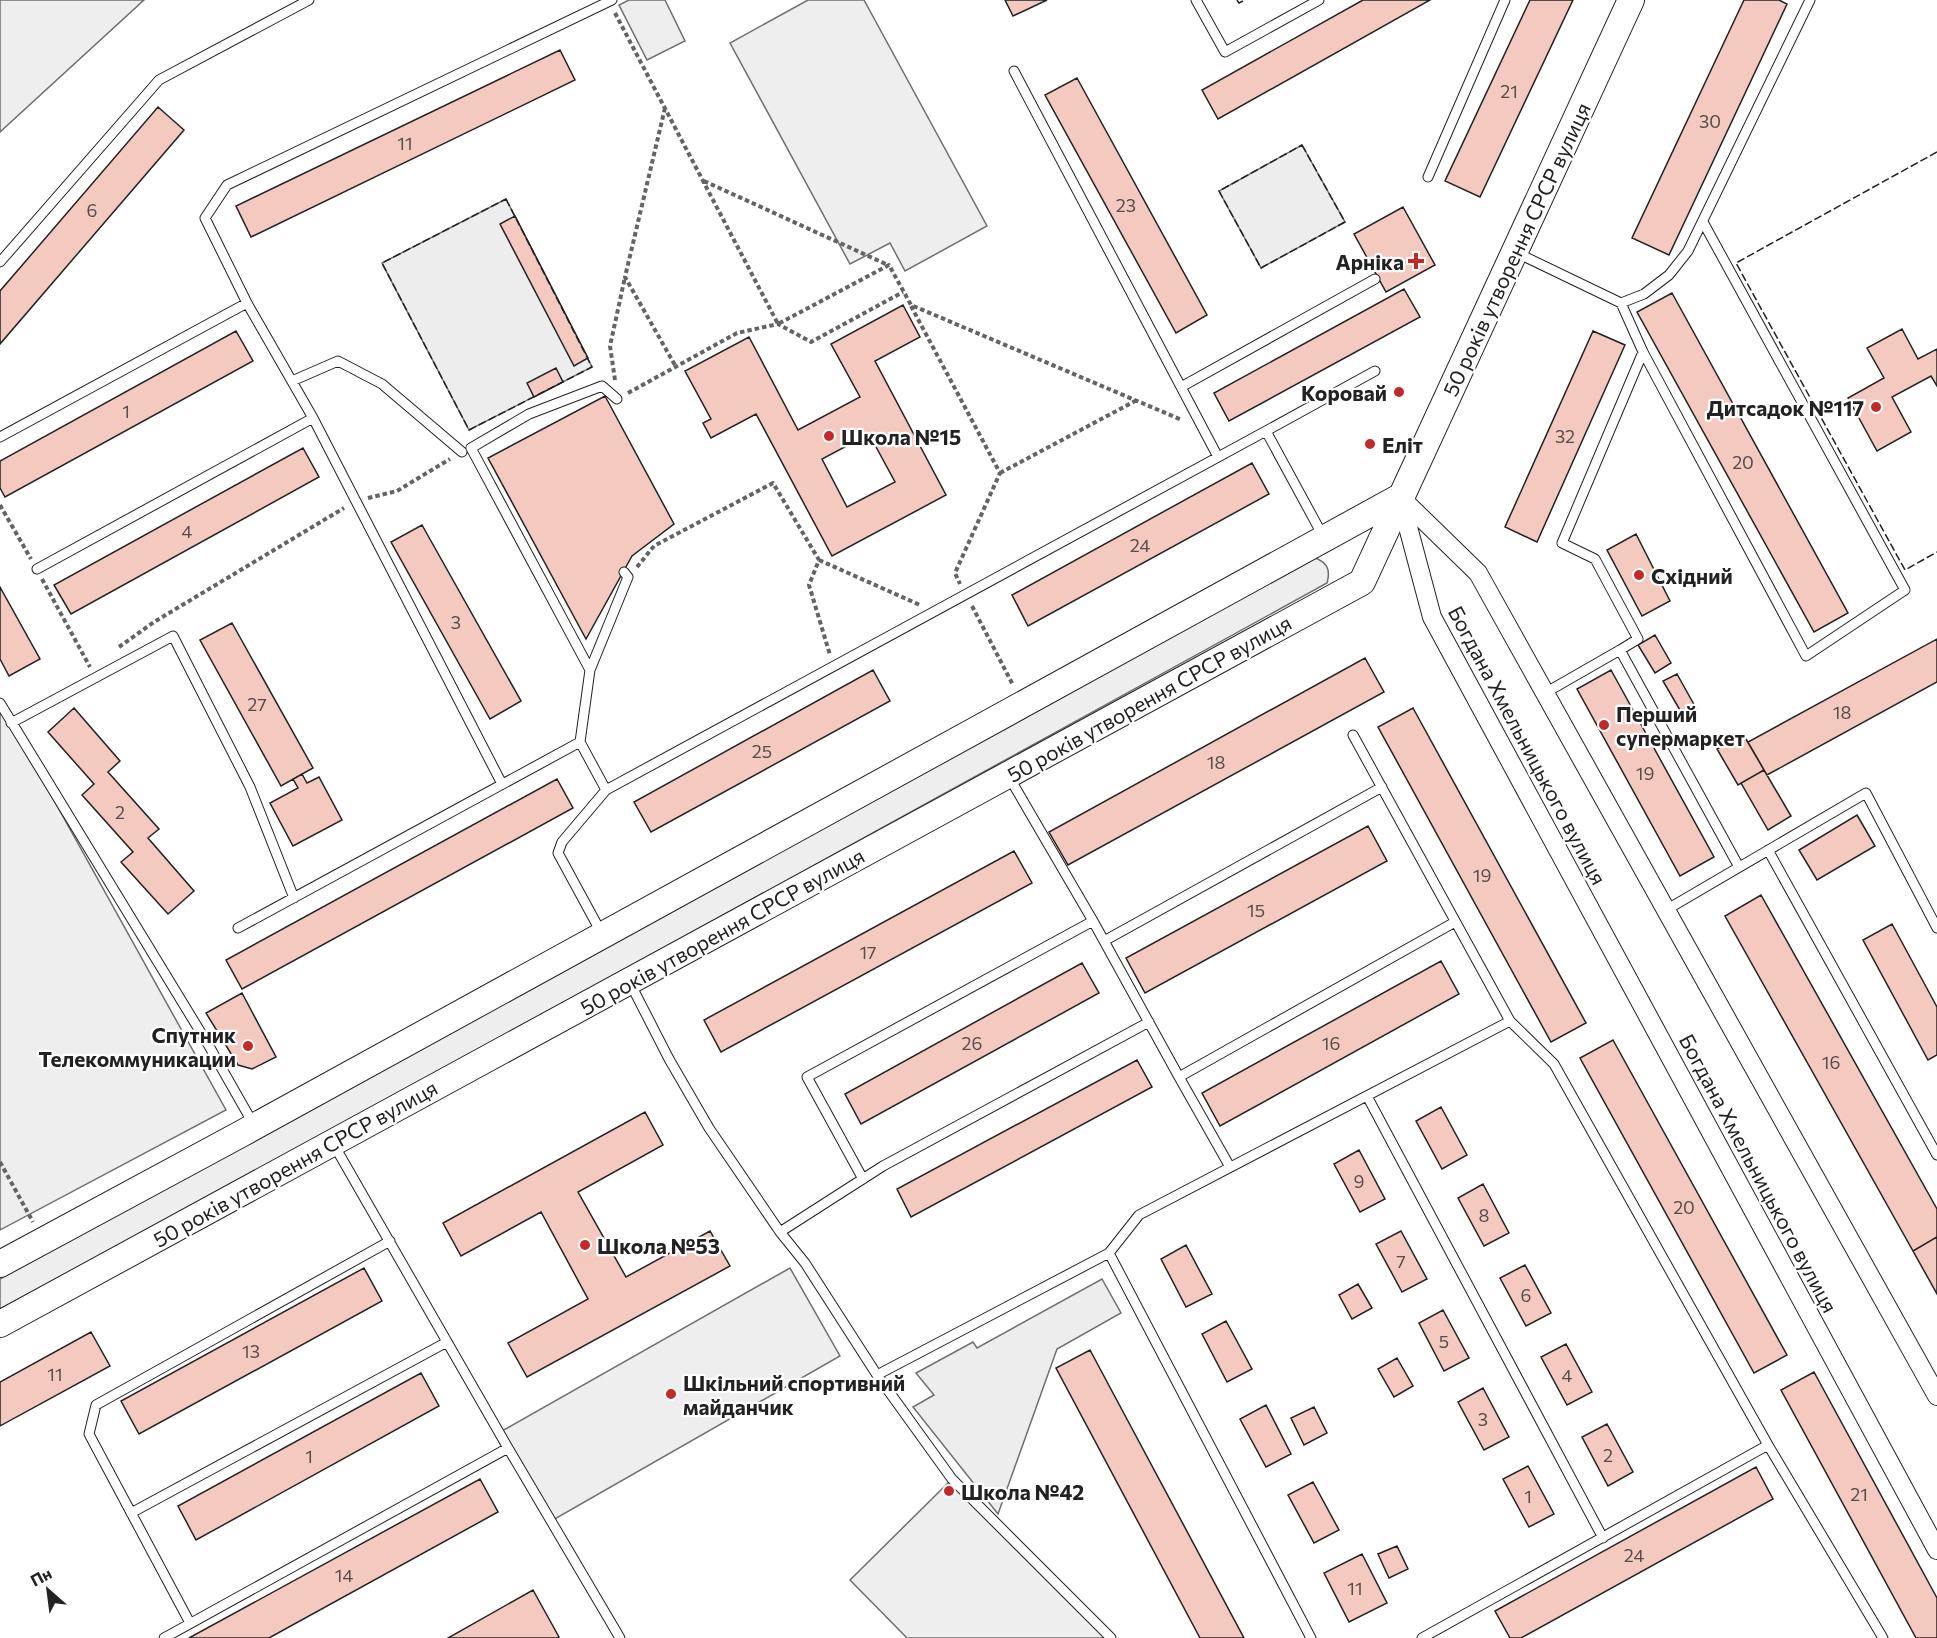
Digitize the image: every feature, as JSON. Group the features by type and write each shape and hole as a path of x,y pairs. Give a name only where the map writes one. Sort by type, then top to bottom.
{"main road":[{"name":"50 років утворення СРСР вулиця","path":"0,1324 1362,582 1631,0"},
{"path":"0,1264 1400,497"}],"street":[{"name":"Богдана Хмельницького вулиця","path":"1400,497 1478,573 1937,1396"},
{"name":"Богдана Хмельницького вулиця","path":"1400,497 1432,617 1937,1550"}],"lane":[{"path":"0,262 159,80 309,0"},
{"path":"1196,0 1225,52 1319,0"},
{"path":"1428,177 1505,0"},
{"path":"1622,303 1644,294 1669,275 1688,251 1810,0"},
{"path":"502,784 312,418 248,303 205,219 227,185 611,1"},
{"path":"1014,71 1218,457"},
{"path":"1514,252 1622,303 1643,352 1806,656 1905,590 1703,222"},
{"path":"1181,387 1375,279"},
{"path":"0,437 248,303"},
{"path":"1545,693 1638,639 1595,559 1562,543 1643,352"},
{"path":"292,381 338,361 382,384 462,452"},
{"path":"603,935 558,853 562,842 606,790 1376,371"},
{"path":"590,670 471,448 529,414 602,386 617,399"},
{"path":"37,569 312,418"},
{"path":"1266,431 1324,538"},
{"path":"606,790 580,742 590,670 626,574"},
{"path":"11,723 173,636 250,787 294,898"},
{"path":"1620,650 1738,867"},
{"path":"0,703 209,1046 254,1126"},
{"path":"1353,735 1510,1021 1554,1064 1768,1445 1883,1638"},
{"path":"238,928 580,742"},
{"path":"1007,775 1093,921 1230,1167"},
{"path":"1104,941 1382,788"},
{"path":"1666,910 1866,793 1937,928"},
{"path":"1768,850 1937,1155"},
{"path":"863,1179 807,1077 1093,921"},
{"path":"1179,1077 1455,922"},
{"path":"629,982 669,1059 709,1128 780,1232 805,1263 877,1375 952,1479 1111,1638"},
{"path":"877,1375 1109,1253 1139,1215 1510,1021"},
{"path":"780,1232 883,1166 1149,1023"},
{"path":"1367,1096 1603,1538"},
{"path":"333,1143 620,1638"},
{"path":"190,1623 89,1434 96,1405 390,1241"},
{"path":"1109,1253 1311,1638"},
{"path":"131,1513 447,1342"},
{"path":"1422,1638 1768,1445"},
{"path":"164,1638 508,1448"}],"path":[{"path":"611,1 778,324 811,342 903,292"},
{"path":"665,108 610,345 617,399 737,333 778,324 889,265"},
{"path":"703,181 889,265 1000,473"},
{"path":"625,277 676,367"},
{"path":"911,305 1202,428"},
{"path":"1023,703 955,573 1000,473 1137,400"},
{"path":"117,648 154,622 355,501 397,491 462,452"},
{"path":"626,574 654,546 773,483 819,560 933,612"},
{"path":"0,505 90,668"},
{"path":"819,560 809,585 833,666"},
{"path":"85,684 90,668 99,661"},
{"path":"0,1162 43,1240"}],"shaded area":[{"path":"0,0 144,0 0,132"},
{"path":"629,0 665,0 685,41 647,60 619,5"},
{"path":"808,0 864,0 987,226 905,271 890,243 850,264 730,43"},
{"path":"1302,145 1345,222 1261,268 1219,191"},
{"path":"506,199 592,367 469,430 382,263"},
{"path":"1313,557 1322,561 1327,567 1327,583 0,1313 0,1279"},
{"path":"0,703 226,1110 0,1230"},
{"name":"Шкільний спортивний майданчик","path":"790,1268 840,1356 553,1520 502,1431"},
{"path":"1102,1279 1121,1313 1057,1349 998,1514 913,1407 934,1395 916,1373 973,1342 977,1348"},
{"path":"952,1479 1111,1638 907,1638 850,1580"}],"building":[{"path":"1005,0 1047,0 1013,16"},
{"path":"1363,0 1430,0 1218,119 1202,90"},
{"path":"1530,0 1573,0 1480,197 1445,181"},
{"path":"1744,0 1779,0 1787,4 1669,255 1632,238"},
{"path":"560,50 575,80 251,237 236,206"},
{"path":"1077,78 1207,315 1176,333 1045,95"},
{"path":"158,107 184,130 0,344 0,291"},
{"path":"1403,207 1435,265 1386,292 1354,234"},
{"path":"515,216 588,358 574,366 500,224"},
{"path":"1404,289 1420,317 1229,421 1214,393"},
{"path":"1672,293 1848,613 1814,632 1637,312"},
{"path":"903,305 920,337 875,361 946,495 832,556 756,414 711,438 703,423 711,419 685,371 749,337 798,430 860,397 831,344","holes":["869,434 895,482 847,507 822,459"]},
{"path":"1902,329 1918,359 1937,349 1937,386 1931,376 1892,397 1911,432 1877,451 1848,398 1884,378 1867,348"},
{"path":"236,331 253,361 5,497 0,488 0,461"},
{"path":"1593,331 1625,345 1537,542 1505,527"},
{"path":"556,368 563,382 534,397 527,383"},
{"path":"605,396 674,524 632,556 586,639 488,458"},
{"path":"303,448 319,477 71,614 54,585"},
{"path":"1252,463 1269,494 1028,626 1012,595"},
{"path":"422,525 521,701 490,719 391,542"},
{"name":"Східний","path":"1636,534 1670,601 1642,616 1607,550"},
{"path":"0,587 40,659 9,676 0,659"},
{"path":"232,623 313,768 281,786 200,640"},
{"path":"1655,635 1671,663 1655,673 1638,645"},
{"path":"1937,639 1937,682 1767,775 1748,742"},
{"path":"1365,658 1384,692 1068,865 1049,832"},
{"path":"873,670 890,701 651,832 634,802"},
{"path":"1611,670 1714,857 1680,876 1577,689"},
{"path":"1677,674 1697,710 1684,717 1663,681"},
{"path":"74,708 120,761 108,772 159,829 148,838 194,891 168,914 121,862 133,852 82,795 94,784 48,732"},
{"path":"1413,708 1586,1023 1551,1042 1378,727"},
{"path":"1743,734 1764,770 1738,785 1717,749"},
{"path":"1764,770 1791,816 1768,830 1741,783"},
{"path":"302,774 307,783 319,777 342,820 293,846 270,803 298,788 293,779"},
{"path":"557,779 573,808 242,989 226,960"},
{"path":"1857,815 1875,846 1817,880 1799,850"},
{"path":"1368,826 1387,861 1145,993 1126,958"},
{"path":"1014,851 1032,883 721,1052 704,1020"},
{"path":"1761,895 1937,1209 1937,1237 1913,1251 1725,916"},
{"path":"1892,924 1937,1007 1937,1055 1928,1060 1863,940"},
{"path":"1441,961 1459,994 1220,1126 1202,1093"},
{"path":"1082,963 1099,993 861,1124 845,1094"},
{"path":"242,993 276,1057 252,1069 238,1065 206,1013"},
{"path":"1613,1040 1787,1355 1754,1373 1580,1058"},
{"path":"1137,1060 1152,1087 911,1217 897,1189"},
{"path":"1441,1107 1467,1155 1442,1169 1416,1121"},
{"path":"645,1112 663,1145 578,1192 626,1277 710,1231 730,1266 527,1377 508,1343 588,1299 541,1212 461,1256 443,1223"},
{"path":"1359,1150 1385,1199 1360,1212 1334,1164"},
{"path":"1483,1184 1509,1233 1484,1246 1458,1198"},
{"path":"1401,1231 1427,1279 1402,1292 1376,1244"},
{"path":"1937,1237 1937,1294 1913,1251"},
{"path":"1186,1245 1212,1294 1186,1307 1161,1259"},
{"path":"1525,1265 1551,1313 1526,1326 1500,1278"},
{"path":"364,1268 382,1301 139,1434 121,1401"},
{"path":"1358,1284 1372,1308 1352,1319 1339,1295"},
{"path":"1443,1310 1469,1358 1444,1371 1419,1323"},
{"path":"1226,1321 1252,1369 1227,1382 1202,1334"},
{"path":"91,1332 110,1366 0,1426 0,1382"},
{"path":"1566,1344 1592,1392 1567,1405 1541,1357"},
{"path":"1090,1350 1244,1638 1200,1638 1056,1368"},
{"path":"1397,1358 1413,1386 1394,1397 1378,1369"},
{"path":"1814,1372 1937,1598 1937,1638 1916,1638 1781,1390"},
{"path":"421,1373 439,1406 196,1540 178,1506"},
{"path":"1483,1388 1509,1437 1484,1450 1458,1402"},
{"path":"1266,1405 1291,1454 1266,1467 1240,1419"},
{"path":"1314,1407 1327,1433 1304,1445 1291,1418"},
{"path":"1607,1424 1633,1472 1608,1486 1582,1437"},
{"path":"1528,1466 1554,1514 1529,1527 1503,1479"},
{"path":"1756,1467 1773,1499 1521,1638 1510,1638 1495,1611"},
{"path":"480,1479 498,1512 269,1638 189,1638"},
{"path":"1313,1482 1339,1530 1314,1543 1288,1495"},
{"path":"1397,1546 1408,1569 1389,1578 1378,1554"},
{"path":"1362,1554 1387,1603 1349,1622 1324,1573"},
{"path":"533,1590 559,1637 448,1638"}],"fence":[{"path":"1237,0 1239,3 1245,0"},
{"path":"1302,145 1345,222 1261,268 1219,191 1302,145"},
{"path":"1937,152 1736,263 1905,570 1937,552"},
{"path":"506,199 592,367 469,430 382,263 506,199"}],"place":[{"name":"Арніка","path":"1416,261"},
{"name":"Коровай","path":"1399,392"},
{"name":"Дитсадок №117","path":"1876,407"},
{"name":"Школа №15","path":"829,436"},
{"name":"Еліт","path":"1370,444"},
{"name":"Східний","path":"1639,575"},
{"name":"Перший супермаркет","path":"1604,725"},
{"name":"Спутник Телекоммуникации","path":"248,1046"},
{"name":"Школа №53","path":"585,1245"},
{"name":"Шкільний спортивний майданчик","path":"671,1394"},
{"name":"Школа №42","path":"949,1491"}]}
